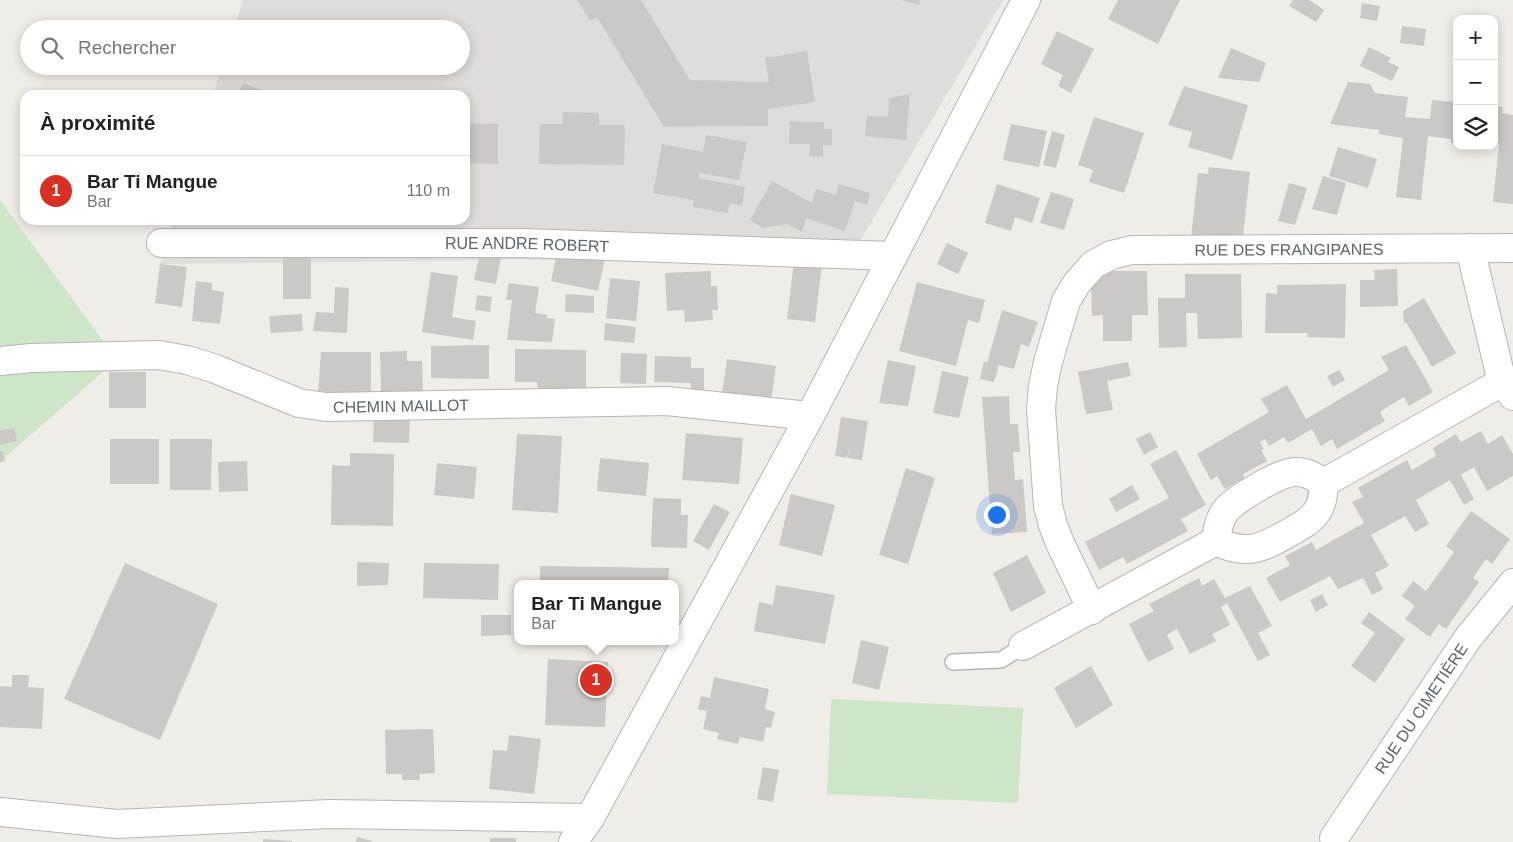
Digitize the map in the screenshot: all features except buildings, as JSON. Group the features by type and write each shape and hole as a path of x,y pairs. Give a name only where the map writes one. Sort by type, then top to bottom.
{"street":[{"path":"573,842 590,818 810,416 1026,0"},
{"name":"RUE ANDRE ROBERT","path":"161,243 524,243 893,256"},
{"path":"1324,483 1507,389 1470,248"},
{"name":"RUE DES FRANGIPANES","path":"1092,610 1060,543 1048,506 1041,409 1048,362 1066,302 1077,283 1093,265 1111,255 1132,250 1513,248"},
{"name":"CHEMIN MAILLOT","path":"0,361 31,358 159,355 187,360 213,368 299,403 326,407 667,401 810,416"},
{"path":"1216,541 1220,520 1227,509 1238,500 1282,474 1294,471 1305,473 1324,483"},
{"path":"1216,541 1226,546 1250,550 1267,545 1309,520 1317,512 1322,501 1324,483"},
{"path":"1023,646 1216,541"},
{"name":"RUE DU CIMETIÈRE","path":"1333,840 1468,638 1513,584"},
{"path":"0,812 108,833 330,814 590,818"}],"lane":[{"path":"953,662 1001,660 1023,646"}],"shaded area":[{"path":"243,0 1003,0 851,256 160,264 172,225 470,225 470,90 215,90 219,75 470,75 470,20 237,20"}],"green space":[{"path":"0,200 117,360 0,463"},
{"path":"831,699 1023,708 1018,803 827,794"}],"place":[{"name":"Bar Ti Mangue","path":"596,680"}]}
